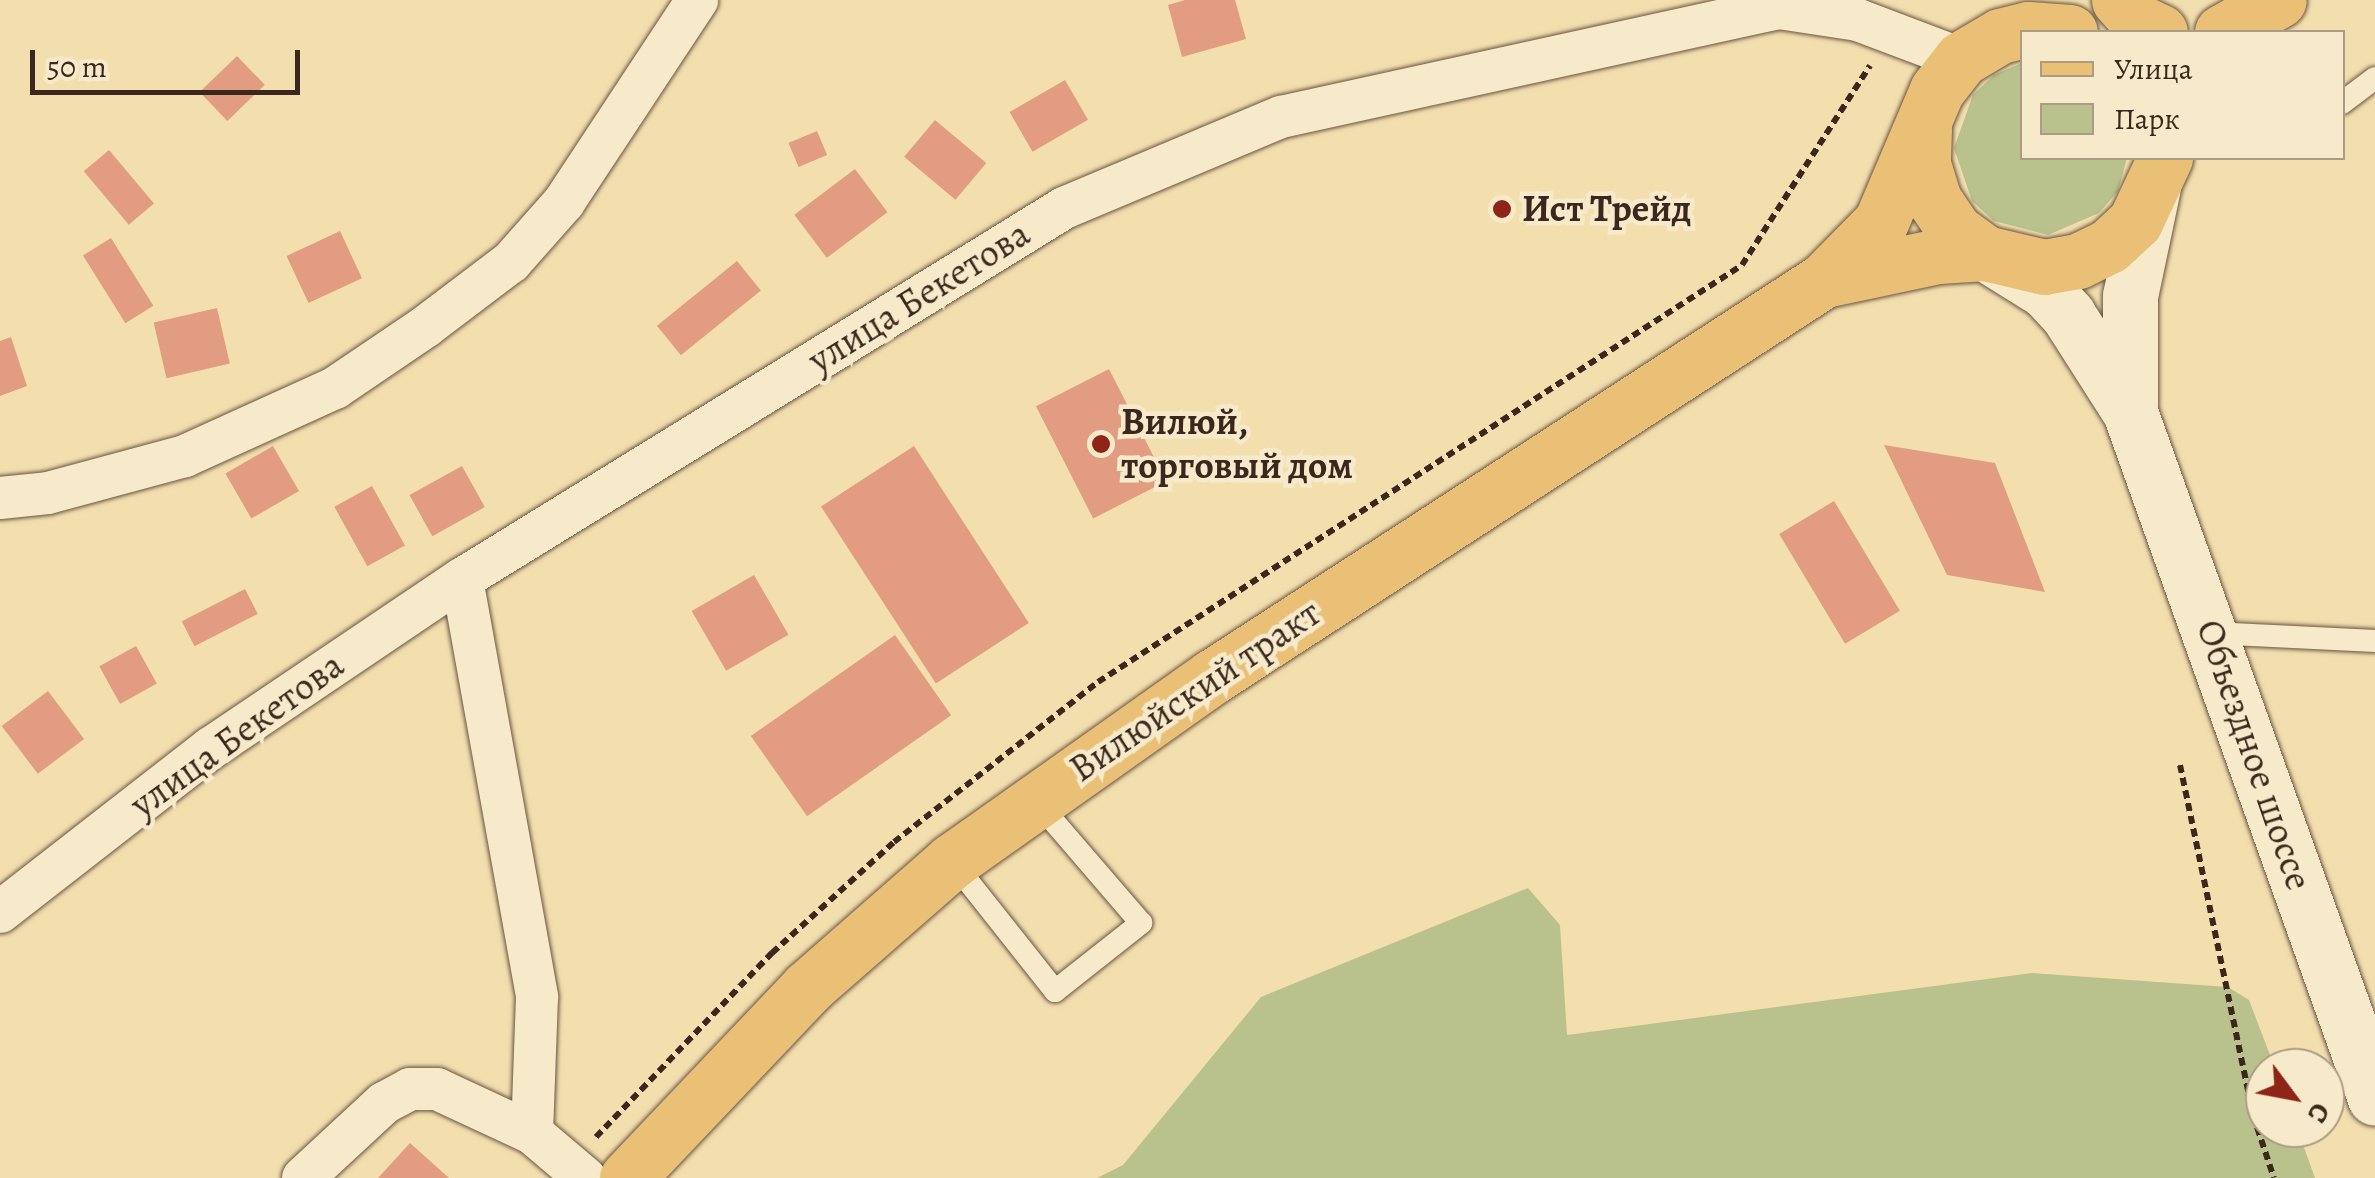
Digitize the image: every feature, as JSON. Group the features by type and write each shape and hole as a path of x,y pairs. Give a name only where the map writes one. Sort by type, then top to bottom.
{"main road":[{"path":"1981,48 2041,0"},
{"path":"2101,0 2106,30"},
{"path":"2120,0 2138,22 2156,30"},
{"path":"2226,30 2266,12"},
{"path":"1981,48 2020,32"},
{"name":"Вилюйский тракт","path":"627,1178 807,988 952,861 1034,799 1824,280 1880,222 1937,90 1981,48"},
{"name":"Вилюйский тракт","path":"1924,126 1923,164 1934,200 1956,230 1985,253"},
{"path":"2130,412 2130,296 2160,166"},
{"name":"Вилюйский тракт","path":"1824,280 1938,256 1985,253 2044,267 2078,261 2110,246 2135,222 2160,166"},
{"path":"1985,253 2046,291 2068,314 2130,412"},
{"name":"Объездное шоссе","path":"2130,412 2375,1098"}],"street":[{"path":"0,498 48,493 185,456 336,388 425,327 511,262 564,202 697,0"},
{"name":"улица Бекетова","path":"0,912 211,748 462,578 1064,208 1281,116 1780,8 1858,20 1981,48"},
{"path":"462,578 537,997 532,1133"},
{"path":"303,1178 384,1103 410,1089 437,1090 532,1133 584,1178"}],"lane":[{"path":"2345,101 2375,78"},
{"path":"2212,634 2375,642"},
{"path":"952,861 1054,990 1141,923 1034,799"}],"path":[{"path":"2180,765 2252,1115 2274,1178"}],"green space":[{"path":"2020,64 2020,160 2126,160 2118,191 2099,213 2048,235 1994,221 1972,201 1954,148 1973,95 1994,75"},
{"path":"1528,888 1560,925 1567,1035 2032,973 2228,987 2249,1000 2267,1048 2245,1048 2245,1148 2304,1148 2315,1178 1097,1178 1123,1165 1261,997"}],"building":[{"path":"1185,0 1235,0 1246,39 1182,57 1168,5"},
{"path":"237,56 265,85 227,121 200,92"},
{"path":"1065,80 1088,120 1033,152 1010,112"},
{"path":"935,120 986,163 955,200 904,157"},
{"path":"817,131 827,155 799,167 788,143"},
{"path":"109,150 154,204 129,225 84,171"},
{"path":"855,169 887,212 827,258 794,215"},
{"path":"340,231 362,278 309,303 287,256"},
{"path":"111,238 153,306 125,323 83,255"},
{"path":"737,261 761,291 681,355 657,326"},
{"path":"217,308 230,364 166,378 154,323"},
{"path":"11,337 27,386 0,396 0,341"},
{"name":"Вилюй, торговый дом","path":"1109,369 1166,481 1093,518 1036,406"},
{"path":"1884,445 1995,463 2045,592 1947,575"},
{"path":"273,446 299,491 251,519 225,474"},
{"path":"914,446 1029,623 936,683 821,506"},
{"path":"462,466 485,507 432,536 410,495"},
{"path":"372,486 405,545 367,566 334,507"},
{"path":"1834,501 1900,611 1845,644 1779,534"},
{"path":"754,575 788,635 726,671 692,611"},
{"path":"245,589 258,614 194,646 182,621"},
{"path":"895,635 951,715 807,816 751,736"},
{"path":"136,646 157,684 120,704 99,666"},
{"path":"48,691 84,739 38,774 2,726"},
{"path":"410,1143 449,1178 378,1178"}],"place":[{"name":"Ист Трейд","path":"1502,209"},
{"name":"Вилюй, торговый дом","path":"1101,444"}]}
